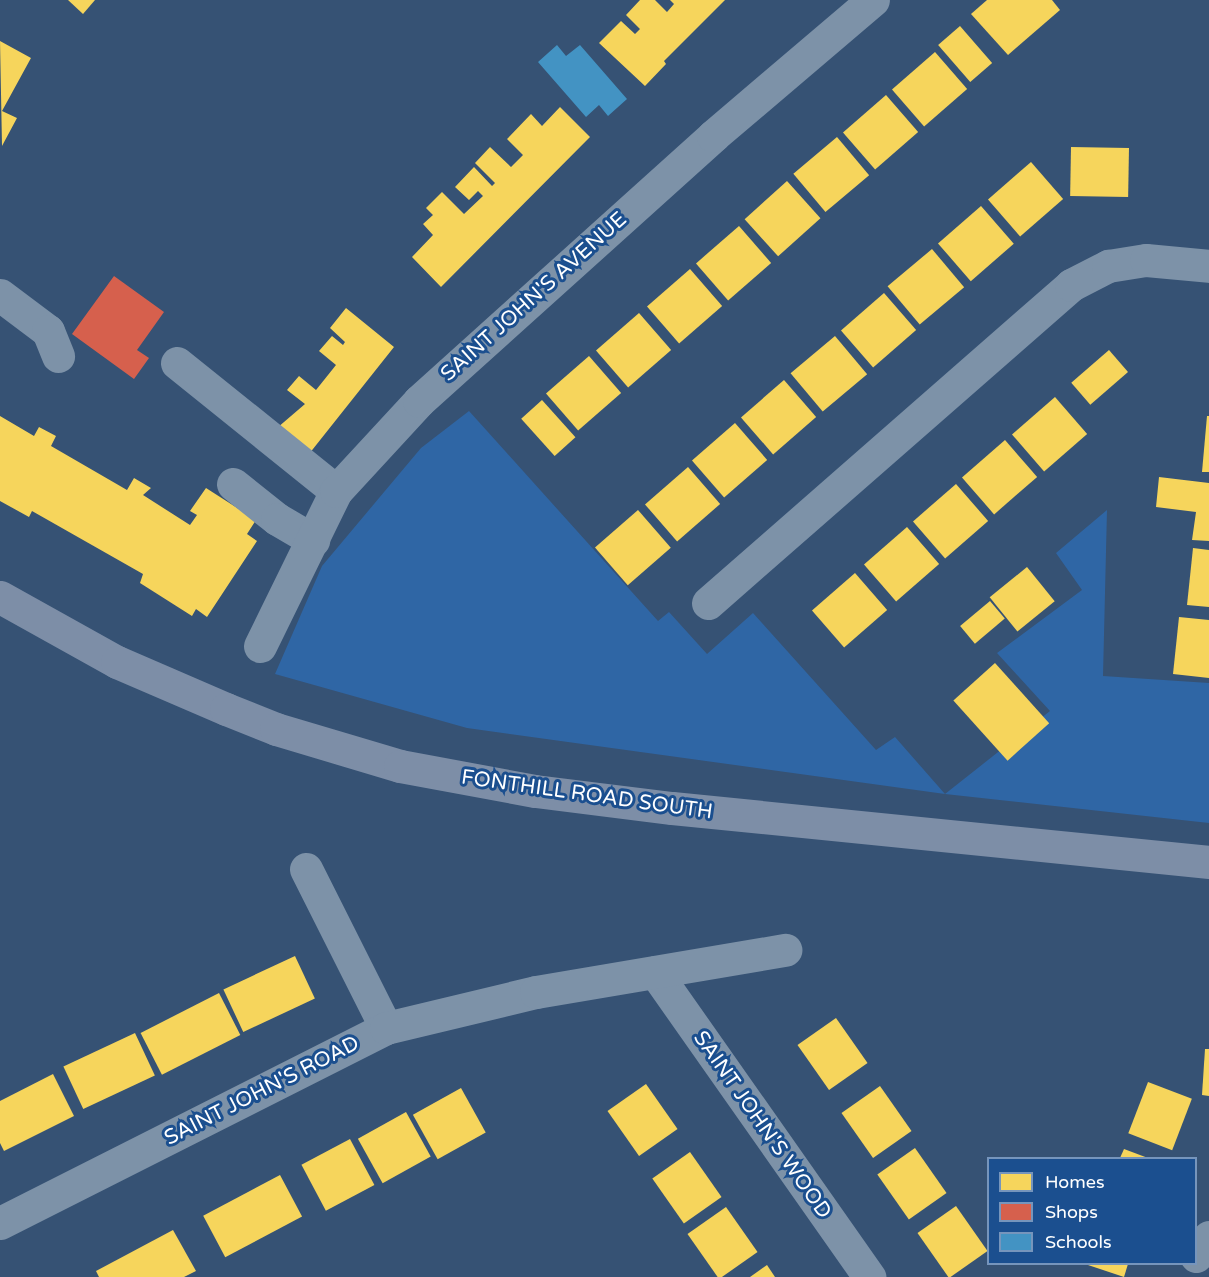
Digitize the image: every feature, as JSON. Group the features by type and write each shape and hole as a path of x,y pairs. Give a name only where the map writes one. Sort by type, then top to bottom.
{"main road":[{"name":"FONTHILL ROAD SOUTH","path":"0,597 117,662 226,709 276,729 400,766 535,791 672,808 1209,862"}],"street":[{"name":"SAINT JOHN'S AVENUE","path":"260,646 336,491 427,394 713,136 873,0"},
{"path":"708,603 1071,285 1108,266 1146,260 1209,266"},
{"path":"0,295 48,332 58,356"},
{"path":"177,363 336,491"},
{"path":"233,484 277,519 312,540"},
{"path":"306,869 386,1028"},
{"path":"655,972 785,950"},
{"name":"SAINT JOHN'S ROAD","path":"0,1223 386,1028 536,992 655,972"},
{"name":"SAINT JOHN'S WOOD","path":"655,972 869,1277"},
{"path":"1197,1255 1209,1237"}],"shaded area":[{"path":"469,411 658,621 669,612 707,654 753,613 876,750 895,737 945,794 467,728 275,674 322,566 421,448"},
{"path":"1107,510 1103,676 1209,683 1209,823 945,794 1050,711 997,653 1082,590 1056,553"}],"building: Homes":[{"path":"68,0 95,0 83,14"},
{"path":"640,0 655,0 667,12 674,4 670,0 725,0 664,61 666,64 645,86 599,43 621,21 635,34 640,29 626,15"},
{"path":"987,0 1052,0 1060,10 1008,55 971,14"},
{"path":"960,26 992,63 970,82 938,45"},
{"path":"0,41 31,58 2,111 17,118 2,146"},
{"path":"935,52 967,89 924,126 892,89"},
{"path":"886,95 918,132 875,169 843,132"},
{"path":"560,107 590,137 441,287 412,257 433,235 423,224 433,215 426,208 442,192 464,214 483,196 478,191 469,200 455,187 474,167 492,186 495,183 475,163 490,147 511,167 523,155 507,139 531,114 542,126"},
{"path":"837,137 869,175 825,212 793,174"},
{"path":"1071,147 1129,148 1128,197 1070,196"},
{"path":"1031,162 1063,199 1020,236 988,199"},
{"path":"787,181 820,218 778,256 745,219"},
{"path":"981,206 1014,244 971,281 938,243"},
{"path":"739,226 771,263 728,300 696,263"},
{"path":"932,249 964,287 920,325 888,286"},
{"path":"690,269 722,306 679,343 647,306"},
{"path":"884,293 916,330 873,367 841,330"},
{"path":"346,308 394,347 309,454 277,428 305,404 287,390 299,376 316,390 336,365 319,351 332,336 343,345 345,342 330,328"},
{"path":"639,313 671,350 628,387 596,350"},
{"path":"835,336 867,374 823,412 791,373"},
{"path":"1109,350 1128,372 1090,405 1071,383"},
{"path":"589,356 621,393 578,430 546,393"},
{"path":"784,380 816,417 773,454 741,417"},
{"path":"1055,397 1087,434 1044,471 1012,434"},
{"path":"542,400 575,437 555,456 521,419"},
{"path":"0,416 34,436 39,427 56,436 51,446 127,490 134,478 151,488 143,495 190,525 197,515 190,511 206,488 256,520 247,534 257,541 207,617 196,609 192,616 140,583 143,574 32,511 29,517 0,501"},
{"path":"1207,416 1209,416 1209,472 1202,472"},
{"path":"735,423 767,460 724,497 692,460"},
{"path":"1005,440 1037,477 994,514 962,477"},
{"path":"688,467 720,504 677,541 645,504"},
{"path":"1159,477 1209,483 1209,541 1192,540 1196,512 1156,507"},
{"path":"956,484 988,521 945,558 913,521"},
{"path":"638,510 671,548 628,585 595,547"},
{"path":"907,527 939,564 896,601 864,564"},
{"path":"1193,548 1209,550 1209,607 1187,605"},
{"path":"1027,567 1055,601 1017,631 990,597"},
{"path":"855,573 887,610 844,647 812,610"},
{"path":"990,601 1005,619 975,644 960,626"},
{"path":"1179,617 1209,620 1209,678 1173,674"},
{"path":"995,663 1049,723 1008,761 953,700"},
{"path":"295,956 315,999 243,1032 223,989"},
{"path":"219,993 240,1035 162,1075 141,1033"},
{"path":"836,1018 868,1063 829,1090 797,1045"},
{"path":"135,1033 155,1076 83,1109 63,1066"},
{"path":"1205,1049 1209,1049 1209,1096 1202,1095"},
{"path":"53,1074 74,1116 4,1151 0,1143 0,1101"},
{"path":"1148,1082 1192,1099 1172,1150 1128,1133"},
{"path":"646,1084 678,1129 639,1156 607,1111"},
{"path":"880,1086 912,1131 873,1158 841,1113"},
{"path":"461,1088 486,1133 438,1159 413,1115"},
{"path":"406,1112 431,1157 383,1183 358,1139"},
{"path":"350,1139 374,1185 326,1211 301,1165"},
{"path":"915,1148 947,1193 909,1219 877,1174"},
{"path":"1124,1149 1145,1157 1120,1157"},
{"path":"690,1152 722,1197 684,1223 652,1178"},
{"path":"280,1175 302,1216 225,1257 203,1216"},
{"path":"956,1206 987,1251 948,1277 917,1233"},
{"path":"726,1207 758,1252 722,1277 718,1277 687,1234"},
{"path":"173,1230 196,1271 184,1277 99,1277 96,1271"},
{"path":"767,1265 775,1277 750,1277"},
{"path":"1088,1265 1128,1265 1124,1277"}],"building: Shops":[{"path":"114,276 164,312 137,350 149,358 134,379 72,334"}],"building: Schools":[{"path":"557,45 566,56 580,45 627,99 608,116 599,105 586,117 538,62"}]}
